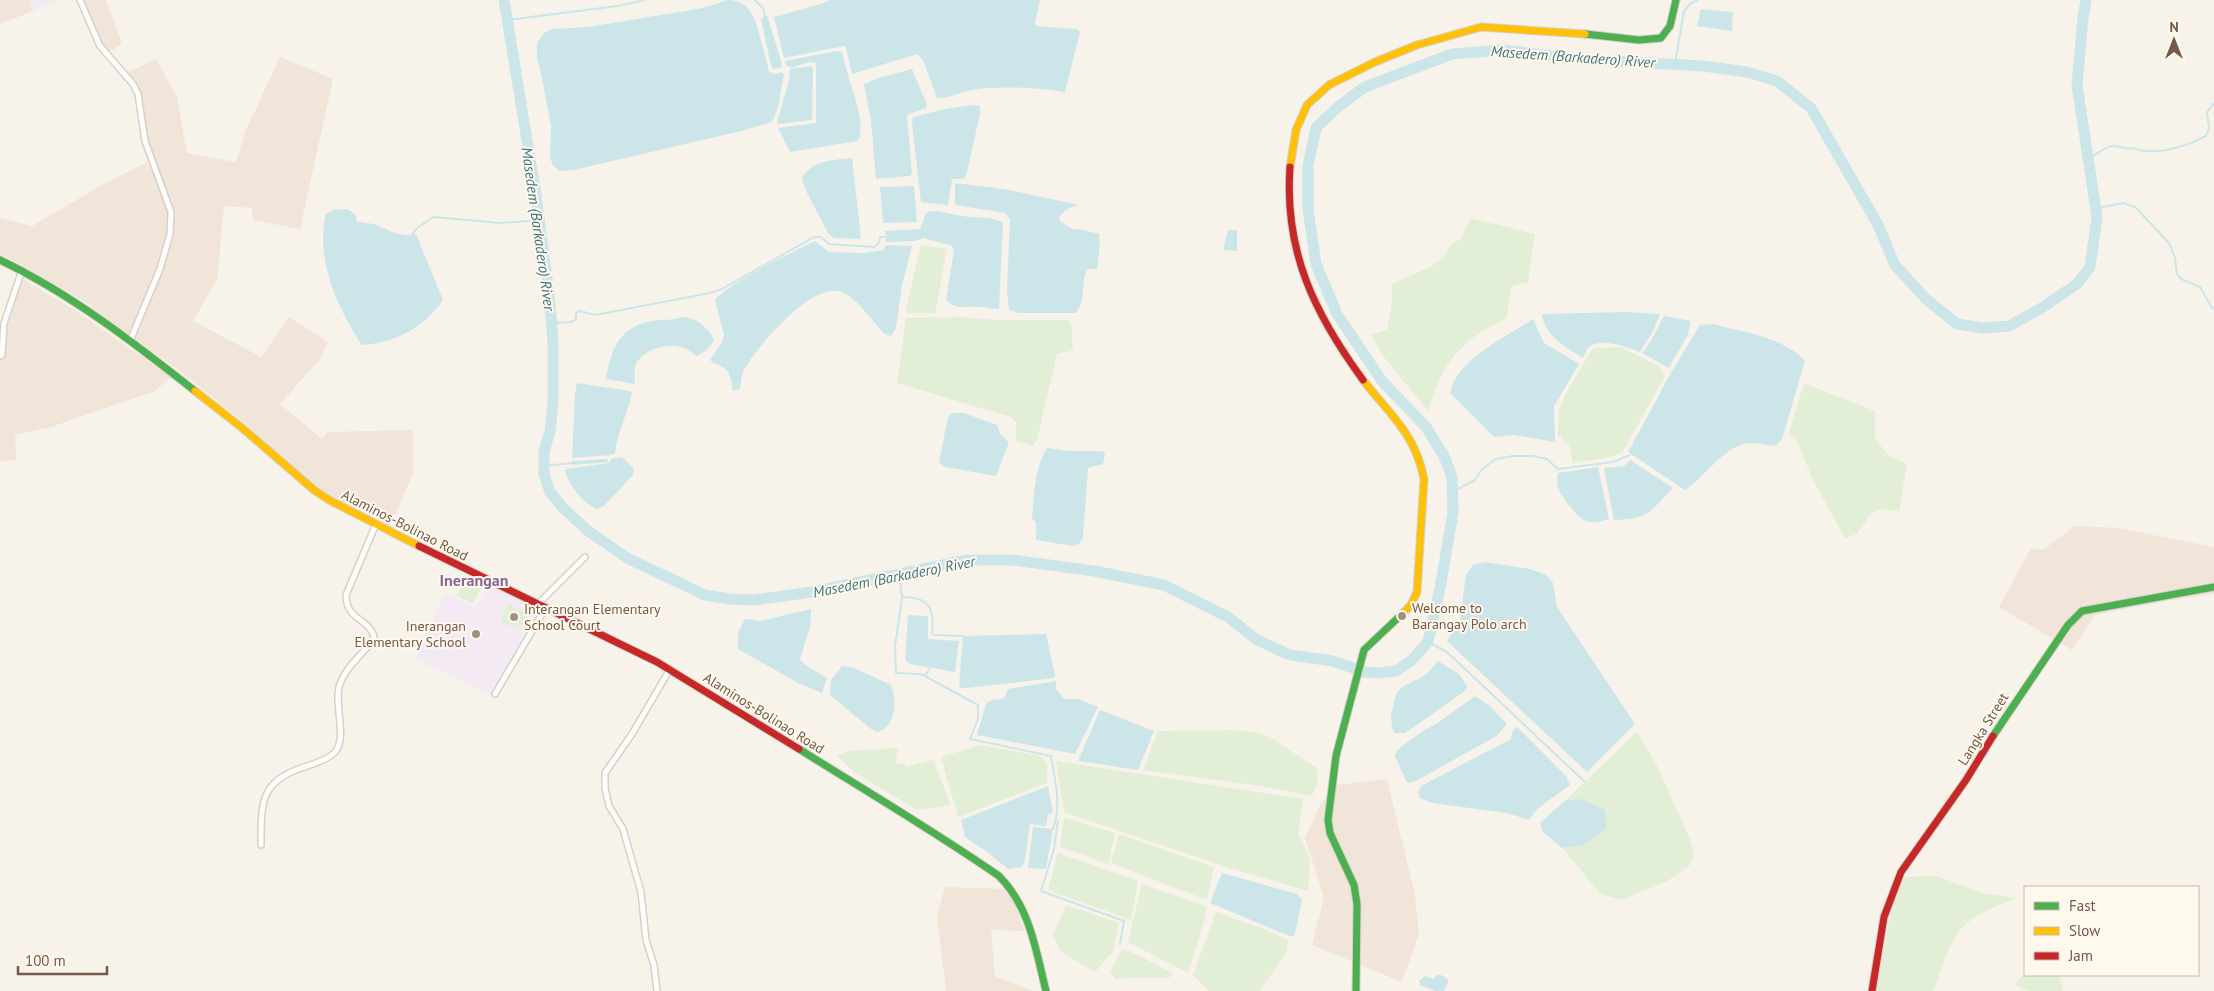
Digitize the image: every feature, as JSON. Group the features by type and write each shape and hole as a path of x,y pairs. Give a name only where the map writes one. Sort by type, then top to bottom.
{"street":[{"path":"80,0 100,46 133,84 138,94 145,140 171,212 170,234 160,269 130,341"},
{"path":"1356,991 1356,895 1354,885 1330,833 1328,820 1336,756 1364,650 1411,605 1414,598 1419,570 1424,479 1423,466 1416,447 1402,424 1366,384 1317,309 1294,252 1289,213 1292,143 1304,111 1315,96 1340,78 1397,51 1484,26 1638,40 1661,38 1667,33 1671,23 1676,0"},
{"name":"Alaminos-Bolinao Road","path":"0,260 22,270 81,306 130,341 225,414 314,490 458,566 539,603 670,669 730,708 778,735 887,804 929,828 1003,880 1016,896 1028,922 1046,991"},
{"path":"0,356 2,355 4,323 22,270"},
{"path":"262,845 264,804 272,784 284,774 329,756 338,747 341,732 338,691 340,682 348,669 372,642 374,636 371,628 350,610 346,604 346,595 376,524"},
{"path":"539,603 585,557"},
{"name":"Langka Street","path":"1872,991 1884,917 1901,872 1966,780 2008,711 2068,625 2082,611 2099,606 2214,587"},
{"path":"495,694 546,607"},
{"path":"657,991 654,965 646,940 641,892 625,834 609,806 604,780 606,773 632,734 670,669"}],"shaded area":[{"path":"0,0 29,0 33,11 0,24"},
{"path":"29,0 59,0 33,11"},
{"path":"83,0 106,0 122,44 108,53 100,41"},
{"path":"280,57 333,79 300,229 253,220 252,208 224,206 217,280 193,321 261,357 289,317 328,342 320,359 280,404 322,439 327,432 413,430 413,473 390,527 309,482 247,425 185,375 83,301 0,254 0,218 32,226 109,181 147,162 167,203 172,202 149,144 142,96 136,82 127,73 156,59 177,97 187,153 236,162 245,132"},
{"path":"23,279 79,313 171,377 155,391 51,427 15,435 16,460 0,462 0,348 7,346 7,327"},
{"path":"2075,526 2118,528 2214,547 2214,594 2165,601 2095,615 2072,650 1999,607 2031,548 2043,550"},
{"name":"Inerangan Elementary School","path":"488,585 540,608 491,695 415,659 445,594 476,607"},
{"path":"1387,779 1415,895 1419,934 1402,982 1312,945 1324,897 1305,838 1320,805 1336,785"},
{"path":"945,887 1005,889 1015,902 1024,931 991,930 995,976 1033,991 946,991 937,916"}],"green space":[{"path":"1470,218 1535,234 1528,282 1511,286 1507,318 1472,339 1450,361 1439,380 1428,411 1383,356 1371,334 1387,330 1392,302 1392,284 1432,266 1443,258 1452,244 1461,239"},
{"path":"921,245 947,249 935,313 905,313"},
{"path":"962,317 995,320 1068,320 1071,323 1073,348 1071,351 1057,354 1037,440 1033,446 1016,441 1016,423 1011,417 897,383 906,318"},
{"path":"1620,347 1659,366 1665,376 1622,453 1606,458 1573,463 1569,445 1558,435 1559,410 1565,395 1593,348"},
{"path":"1804,383 1875,411 1875,439 1889,456 1907,464 1899,511 1882,509 1871,513 1857,534 1845,538 1813,480 1797,441 1789,434"},
{"path":"464,580 481,588 473,604 456,596"},
{"name":"Interangan Elementary School Court","path":"508,604 527,613 519,630 500,621"},
{"path":"1235,730 1260,733 1268,736 1317,768 1318,781 1312,796 1261,786 1143,770 1158,731"},
{"path":"1637,732 1656,764 1689,837 1694,854 1689,866 1666,882 1621,900 1601,894 1562,848 1581,846 1580,799 1566,800"},
{"path":"980,745 1040,756 1047,763 1047,783 958,817 941,757"},
{"path":"898,748 895,763 904,764 906,767 933,760 951,805 917,810 855,773 837,756 848,751"},
{"path":"1056,761 1303,799 1298,834 1310,858 1308,891 1223,866 1064,812"},
{"path":"1064,818 1115,833 1108,864 1060,847"},
{"path":"1119,834 1214,867 1207,900 1111,863"},
{"path":"1058,853 1138,881 1131,920 1048,890"},
{"path":"1937,876 1981,893 2016,898 1980,914 1962,928 1952,942 1933,991 1876,991 1894,893 1904,877"},
{"path":"1142,884 1206,906 1206,914 1188,973 1128,942"},
{"path":"1066,905 1119,923 1113,951 1095,972 1061,952 1053,935"},
{"path":"1216,912 1288,940 1286,954 1259,991 1209,991 1193,975"},
{"path":"1122,949 1136,954 1172,973 1171,977 1116,980 1110,972"},
{"path":"2024,974 2024,976 2059,976 2063,991 2029,991 2015,985"}],"water":[{"path":"728,0 743,4 752,13 769,72 775,74 782,72 784,75 778,107 772,122 574,170 560,171 553,166 550,157 551,126 537,59 537,43 544,33 552,29 588,27 703,8"},
{"path":"829,0 1040,0 1035,23 1037,26 1077,29 1080,32 1065,92 1006,87 971,90 937,98 923,60 917,54 852,74 846,47 844,46 784,58 774,17"},
{"path":"1701,9 1733,12 1732,31 1697,26"},
{"path":"767,15 782,64 782,67 774,69 771,66 761,19"},
{"path":"836,51 841,52 843,56 858,109 860,120 859,139 857,141 790,152 778,128 816,123 816,63 809,62 791,68 786,65 785,61"},
{"path":"811,66 813,69 812,120 779,124 777,122 789,80 790,69"},
{"path":"912,69 927,105 926,108 907,115 912,173 910,176 876,179 871,121 864,84 878,78"},
{"path":"973,105 980,106 980,114 966,176 963,179 952,179 948,205 921,202 912,123 913,117 945,109"},
{"path":"852,158 861,237 859,239 834,238 828,233 806,191 802,178 806,172 817,164 830,160"},
{"path":"955,183 1004,189 1079,205 1065,211 1059,218 1061,222 1074,230 1079,229 1099,234 1100,245 1097,269 1087,269 1081,303 1076,313 1019,313 1009,310 1007,290 1010,219 1005,213 955,205"},
{"path":"914,186 917,222 883,223 880,187"},
{"path":"347,209 355,214 357,222 375,224 391,232 416,234 443,300 418,326 398,337 374,344 362,345 337,299 326,265 323,231 326,214 333,210"},
{"path":"931,211 991,218 1003,223 999,309 958,307 946,300 954,251 952,246 924,238 915,241 886,242 885,231 920,229 926,213"},
{"path":"1228,230 1237,230 1237,251 1223,250"},
{"path":"815,241 829,252 864,253 883,250 886,245 912,246 902,285 896,328 891,336 885,334 854,300 841,292 829,291 815,296 801,306 772,333 744,370 740,389 733,391 727,370 710,360 722,342 724,335 715,300 746,277"},
{"path":"1626,312 1660,314 1652,333 1640,352 1615,344 1600,343 1589,347 1583,358 1551,335 1542,314"},
{"path":"1664,316 1691,321 1688,334 1669,368 1642,353 1651,341"},
{"path":"682,317 692,319 704,327 714,339 710,347 697,356 678,347 664,346 646,353 637,362 635,367 635,384 606,379 614,349 624,334 641,324"},
{"path":"1533,319 1544,343 1579,364 1554,406 1555,442 1514,435 1494,437 1450,393 1454,381 1472,360 1497,341"},
{"path":"1713,324 1774,341 1786,346 1805,361 1782,439 1775,446 1751,443 1736,447 1720,458 1685,490 1628,452 1672,371 1700,325"},
{"path":"577,383 630,391 632,393 615,453 611,455 572,458"},
{"path":"951,413 964,413 997,425 1000,434 1008,441 1008,445 996,476 945,467 939,463 947,421"},
{"path":"1047,448 1070,451 1102,451 1105,453 1103,464 1088,468 1083,537 1080,543 1073,546 1036,540 1036,522 1032,519 1034,492 1039,465"},
{"path":"622,457 634,469 633,475 604,506 597,509 586,503 577,493 565,471 566,469 609,463 611,459"},
{"path":"607,459 608,462 572,465 572,461"},
{"path":"1630,460 1673,488 1648,513 1635,518 1614,520 1604,468 1624,466"},
{"path":"1598,467 1609,519 1589,522 1575,512 1562,496 1557,485 1558,473"},
{"path":"1485,562 1530,569 1546,575 1553,583 1557,607 1635,724 1587,772 1447,641 1460,620 1466,575 1473,565"},
{"path":"811,609 810,627 800,659 804,664 827,678 822,693 798,683 738,649 738,633 745,619 761,621"},
{"path":"908,615 928,616 928,639 959,641 955,672 910,664 905,660"},
{"path":"1046,634 1055,675 1054,678 967,688 961,688 959,685 963,636"},
{"path":"1438,661 1459,674 1467,686 1465,691 1405,733 1395,733 1392,728 1391,715 1396,694 1402,687 1426,675"},
{"path":"842,666 852,667 891,685 894,698 893,713 888,725 883,729 877,732 871,729 830,695 831,680"},
{"path":"1056,681 1056,689 1064,699 1078,699 1098,707 1075,754 977,735 986,704 992,700 1004,699 1008,689"},
{"path":"1475,696 1489,705 1507,724 1498,735 1416,781 1407,783 1395,756 1397,750"},
{"path":"1100,710 1154,731 1138,770 1078,761"},
{"path":"1517,727 1566,776 1570,785 1537,809 1529,820 1507,813 1432,803 1420,798 1418,792 1421,786 1511,739 1512,732"},
{"path":"1048,786 1053,813 1048,814 1046,826 1030,824 1025,861 1022,867 1008,869 965,837 961,820"},
{"path":"1580,799 1605,810 1606,829 1581,846 1562,848 1543,832 1540,823 1566,800"},
{"path":"1033,827 1053,829 1046,869 1028,868"},
{"path":"1222,873 1297,894 1302,900 1295,934 1292,937 1210,903"},
{"path":"1437,975 1448,979 1444,991 1435,991 1420,985 1419,981 1425,976 1433,979"}],"waterway":[{"name":"Masedem (Barkadero) River","path":"504,0 536,195 549,293 553,341 553,404 550,431 544,452 544,474 550,492 562,507 587,530 627,558 705,595 730,599 754,600 812,592 967,560 1012,560 1094,571 1164,585 1228,617 1257,640 1290,655 1333,661 1364,672 1378,673 1396,671 1411,661 1428,642 1440,588 1453,513 1452,477 1444,456 1426,427 1382,381 1337,314 1316,264 1308,209 1308,166 1316,128 1339,106 1365,87 1452,54 1502,50 1578,59 1703,66 1747,72 1777,81 1811,108 1878,225 1895,265 1926,299 1957,324 1983,328 2009,326 2040,309 2077,284 2090,267 2097,217 2077,85 2086,0"},
{"path":"507,20 618,6 645,0"},
{"path":"755,0 763,8 765,16"},
{"path":"1675,64 1684,11 1690,4 1698,0"},
{"path":"2087,159 2103,149 2113,146 2160,151 2180,147 2198,140 2206,136 2209,128 2207,112 2214,103"},
{"path":"2096,208 2124,203 2135,207 2169,243 2175,258 2177,274 2181,279 2200,287 2212,308 2214,307"},
{"path":"412,235 417,228 433,217 501,223 540,220"},
{"path":"552,323 571,322 576,319 576,313 580,311 595,315 710,293 722,289 814,237 821,237 829,244 874,247 879,243 880,237 884,237"},
{"path":"1454,491 1475,480 1482,469 1496,459 1513,456 1533,456 1547,459 1558,469 1613,462 1630,455"},
{"path":"544,466 572,463"},
{"path":"899,574 902,597 895,646 896,673 921,674 978,705 978,719 970,739 1051,756 1057,802 1056,820 1053,829"},
{"path":"902,597 918,599 928,605 931,610 932,633 934,635 963,636"},
{"path":"1428,642 1447,652 1585,782"},
{"path":"925,676 930,668"},
{"path":"1058,820 1054,849 1041,891 1124,921 1120,944"}],"traffic: fast":[{"path":"1585,34 1639,40 1661,38 1670,26 1676,0"},
{"path":"0,260 77,303 195,391"},
{"path":"1993,736 2068,625 2082,611 2214,587"},
{"path":"1356,991 1357,904 1354,885 1330,833 1328,820 1336,756 1364,650 1402,614"},
{"path":"799,749 925,827 999,876 1010,888 1025,915 1035,945 1046,991"}],"traffic: slow":[{"path":"1290,167 1296,130 1307,105 1329,85 1375,62 1417,45 1481,27 1585,34"},
{"path":"1363,380 1408,437 1420,463 1424,479 1417,592 1411,605 1402,614"},
{"path":"195,391 241,427 314,490 329,500 419,546"}],"traffic: jam":[{"path":"1290,167 1289,198 1292,226 1306,280 1330,330 1363,380"},
{"path":"419,546 657,662 799,749"},
{"path":"1872,991 1884,917 1901,872 1966,780 1993,736"}],"place":[{"name":"Welcome to Barangay Polo arch","path":"1402,616"},
{"name":"Interangan Elementary School Court","path":"514,617"},
{"name":"Inerangan Elementary School","path":"476,634"}],"district":[{"name":"Inerangan","path":"474,580"}]}
